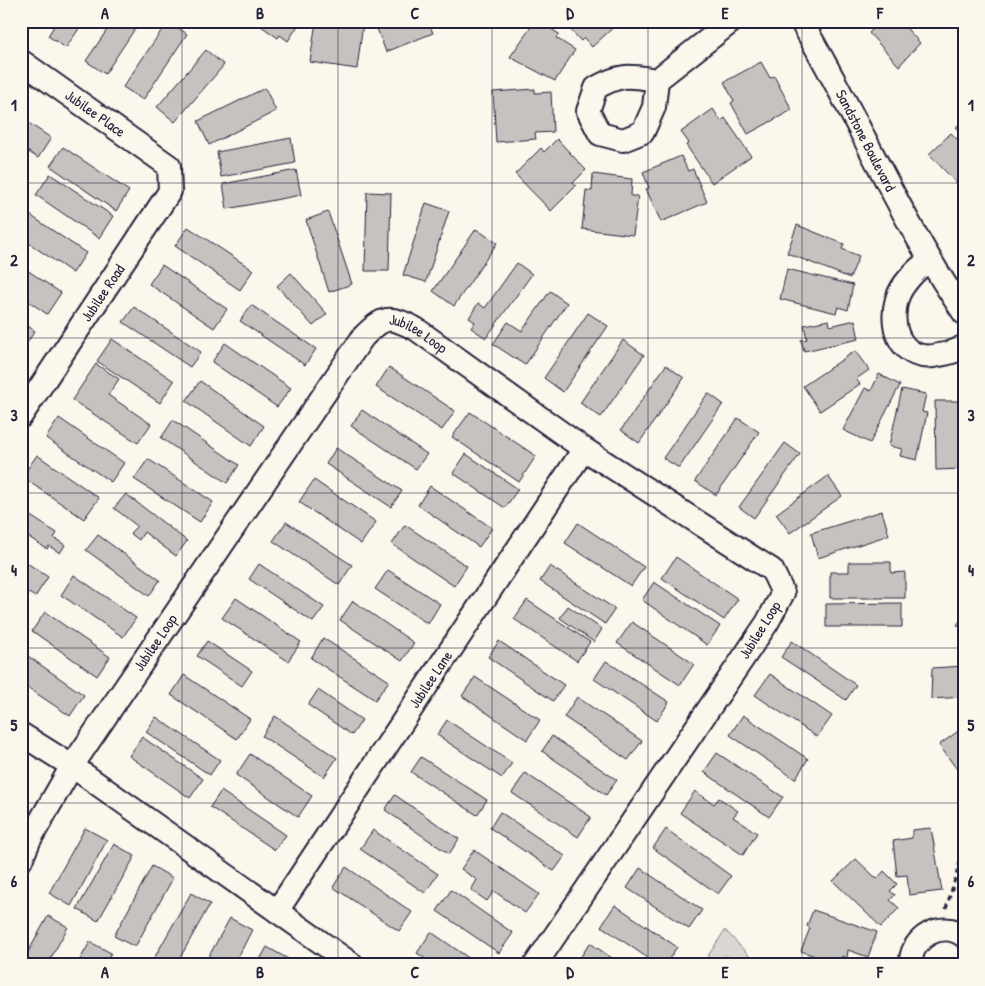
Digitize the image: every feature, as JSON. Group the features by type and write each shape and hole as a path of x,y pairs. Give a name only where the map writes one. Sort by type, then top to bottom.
{"street":[{"path":"657,80 732,21"},
{"name":"Sandstone Boulevard","path":"801,21 929,262 956,285 964,313"},
{"name":"Jubilee Place","path":"21,61 169,166"},
{"name":"Jubilee Road","path":"21,416 170,191 169,166"},
{"path":"929,262 905,284 897,299 895,332 903,345 916,355 932,357 960,349 964,346"},
{"name":"Jubilee Loop","path":"21,860 30,839 72,766 363,337 378,322 396,319 416,329 584,449 772,570 783,593 767,623 535,965"},
{"name":"Jubilee Lane","path":"276,911 584,449"},
{"path":"21,734 72,766 353,965"},
{"path":"912,965 914,949 920,939 940,929 951,930 964,936"}],"path":[{"path":"940,929 964,849"}],"green space":[{"path":"725,930 758,965 702,965"}],"building":[{"path":"57,21 84,21 66,48 48,36"},
{"path":"113,21 140,21 105,74 86,61"},
{"path":"168,21 187,34 143,100 123,87"},
{"path":"254,21 301,21 288,41 280,35 278,38"},
{"path":"316,21 363,23 357,69 310,62"},
{"path":"374,21 428,21 433,33 386,52"},
{"path":"535,21 539,21 559,34 556,38 575,50 555,81 510,57"},
{"path":"562,21 620,21 592,47 584,38 581,41"},
{"path":"866,21 900,21 920,43 899,66 869,33 873,29"},
{"path":"206,50 224,65 175,122 157,107"},
{"path":"761,62 770,78 774,76 792,110 748,134 731,103 734,101 724,82"},
{"path":"265,88 276,111 209,145 198,121"},
{"path":"535,89 535,93 551,92 553,132 535,133 536,139 496,142 493,92"},
{"path":"713,109 721,121 725,118 751,156 712,183 686,145 689,143 681,132"},
{"path":"21,118 51,138 38,158 21,147"},
{"path":"964,120 964,135 956,127"},
{"path":"951,133 964,146 964,191 929,154"},
{"path":"291,138 295,163 221,177 217,152"},
{"path":"557,139 586,170 573,183 576,186 551,211 515,174 541,148 544,152"},
{"path":"63,147 129,191 116,211 50,166"},
{"path":"681,156 688,171 693,169 707,202 661,222 646,189 649,188 643,172"},
{"path":"296,170 301,195 227,209 223,184"},
{"path":"50,174 113,216 99,238 36,195"},
{"path":"593,174 632,179 631,196 638,196 633,235 582,229 586,190 592,191"},
{"path":"367,192 391,193 389,271 365,271"},
{"path":"426,203 449,211 426,282 403,275"},
{"path":"21,209 86,253 73,273 21,238"},
{"path":"328,212 352,284 329,292 306,220"},
{"path":"797,225 844,244 842,249 859,256 850,278 787,253"},
{"path":"188,227 253,270 240,290 175,246"},
{"path":"476,229 497,243 454,306 433,291"},
{"path":"517,263 532,274 486,338 471,328 475,322 469,318 478,303 485,308"},
{"path":"162,265 227,309 214,328 149,284"},
{"path":"21,266 61,293 47,314 21,296"},
{"path":"787,269 853,285 848,310 838,307 836,313 780,299"},
{"path":"291,273 327,314 313,326 277,286"},
{"path":"550,291 567,303 525,365 493,344 508,322 522,331"},
{"path":"251,305 316,349 305,365 240,321"},
{"path":"134,307 201,352 190,367 123,322"},
{"path":"588,313 608,326 563,392 544,378"},
{"path":"829,320 830,326 855,320 859,339 804,351 801,340 807,339 804,325"},
{"path":"21,321 35,331 22,350 21,350"},
{"path":"112,339 174,381 160,403 97,361"},
{"path":"623,340 644,355 601,417 580,403"},
{"path":"225,343 291,388 277,407 212,362"},
{"path":"855,351 869,370 856,379 860,384 820,411 803,386"},
{"path":"96,364 119,379 108,395 151,424 138,443 72,400"},
{"path":"666,365 684,378 639,443 621,430"},
{"path":"389,367 455,411 442,430 376,387"},
{"path":"879,374 900,385 870,443 843,430 865,388 871,391"},
{"path":"200,381 264,426 251,446 186,401"},
{"path":"902,389 926,394 922,412 927,413 917,460 900,456 902,449 889,446"},
{"path":"708,393 723,404 679,468 663,458"},
{"path":"935,401 960,401 960,413 964,413 964,469 936,470"},
{"path":"362,410 427,454 416,469 351,426"},
{"path":"470,412 536,456 519,482 452,437"},
{"path":"59,418 124,463 111,482 46,438"},
{"path":"738,418 759,432 716,495 695,481"},
{"path":"173,420 239,465 227,483 161,438"},
{"path":"785,443 800,454 754,518 739,507"},
{"path":"336,448 402,491 391,507 326,464"},
{"path":"466,454 518,489 505,508 453,473"},
{"path":"37,455 99,498 84,519 22,477"},
{"path":"148,459 213,502 200,522 134,479"},
{"path":"828,476 842,496 790,533 776,514"},
{"path":"314,480 376,522 361,544 299,502"},
{"path":"430,486 492,528 479,547 418,505"},
{"path":"126,494 187,541 176,556 144,532 139,540 130,533 137,526 114,508"},
{"path":"21,510 57,533 54,538 65,545 60,553 49,546 47,549 21,532"},
{"path":"882,511 889,535 818,558 811,533"},
{"path":"286,522 352,565 339,585 273,541"},
{"path":"578,523 644,567 631,586 565,543"},
{"path":"405,525 467,566 454,586 392,544"},
{"path":"98,535 160,580 149,596 86,550"},
{"path":"676,557 738,599 724,620 662,578"},
{"path":"21,559 48,577 35,597 21,588"},
{"path":"849,562 891,562 891,573 905,572 905,598 830,598 830,572 849,572"},
{"path":"259,564 324,607 313,622 249,579"},
{"path":"550,566 615,609 605,624 540,581"},
{"path":"388,570 440,604 428,624 375,589"},
{"path":"74,575 136,618 123,637 61,595"},
{"path":"654,582 720,626 707,645 642,600"},
{"path":"236,598 301,642 288,661 222,618"},
{"path":"527,600 590,642 577,661 514,619"},
{"path":"353,601 414,643 402,661 340,620"},
{"path":"902,603 902,627 826,627 826,604"},
{"path":"568,606 602,629 594,642 560,618"},
{"path":"45,612 110,657 97,676 32,631"},
{"path":"964,615 964,629 957,625"},
{"path":"632,622 694,664 680,685 617,643"},
{"path":"323,638 389,681 375,700 311,658"},
{"path":"207,641 252,671 242,686 197,656"},
{"path":"499,641 564,685 553,701 488,657"},
{"path":"792,641 856,685 846,700 781,657"},
{"path":"22,652 84,695 70,716 21,683"},
{"path":"606,661 669,702 657,721 594,679"},
{"path":"964,666 964,697 931,699 932,668"},
{"path":"770,674 832,716 817,737 755,695"},
{"path":"184,675 250,719 237,739 171,695"},
{"path":"475,677 540,720 527,740 462,696"},
{"path":"318,690 362,720 352,735 308,705"},
{"path":"577,697 642,741 628,760 564,717"},
{"path":"743,715 808,759 795,779 730,735"},
{"path":"275,716 337,758 324,777 262,736"},
{"path":"156,717 220,760 210,775 146,732"},
{"path":"447,720 512,763 502,778 437,735"},
{"path":"964,727 964,768 959,772 939,745"},
{"path":"552,736 617,780 606,795 542,751"},
{"path":"142,737 203,779 190,798 129,756"},
{"path":"717,753 783,797 769,817 704,772"},
{"path":"250,754 312,796 298,817 236,775"},
{"path":"421,757 487,800 477,815 411,772"},
{"path":"525,773 591,817 578,837 512,793"},
{"path":"221,791 286,835 275,850 210,807"},
{"path":"695,791 714,804 719,798 738,811 733,817 757,833 743,855 680,813"},
{"path":"395,795 459,839 449,854 385,810"},
{"path":"500,812 565,856 554,871 490,828"},
{"path":"85,828 107,840 71,906 49,893"},
{"path":"931,828 942,891 909,895 907,875 897,876 893,841 912,838 912,830"},
{"path":"666,829 731,876 718,894 653,848"},
{"path":"373,830 438,874 425,893 360,849"},
{"path":"114,844 135,856 98,921 77,909"},
{"path":"474,850 539,894 525,913 494,891 487,901 471,890 477,880 461,869"},
{"path":"856,859 877,879 884,871 897,884 890,891 895,895 890,900 899,908 881,927 833,881"},
{"path":"152,866 173,878 135,947 114,936"},
{"path":"346,867 412,912 399,931 333,887"},
{"path":"640,868 702,910 689,929 627,888"},
{"path":"451,890 513,933 499,953 437,911"},
{"path":"191,893 210,904 176,965 158,965 152,962"},
{"path":"615,905 677,947 665,965 658,965 601,926"},
{"path":"813,910 877,932 868,957 848,950 847,958 842,956 839,965 801,951 810,928 807,926"},
{"path":"48,916 68,927 47,965 21,965"},
{"path":"230,918 252,930 234,965 204,965"},
{"path":"431,932 479,965 434,965 417,953"},
{"path":"90,942 111,953 104,965 77,965"},
{"path":"590,943 622,965 575,965"},
{"path":"267,947 290,960 288,965 257,965"}]}
